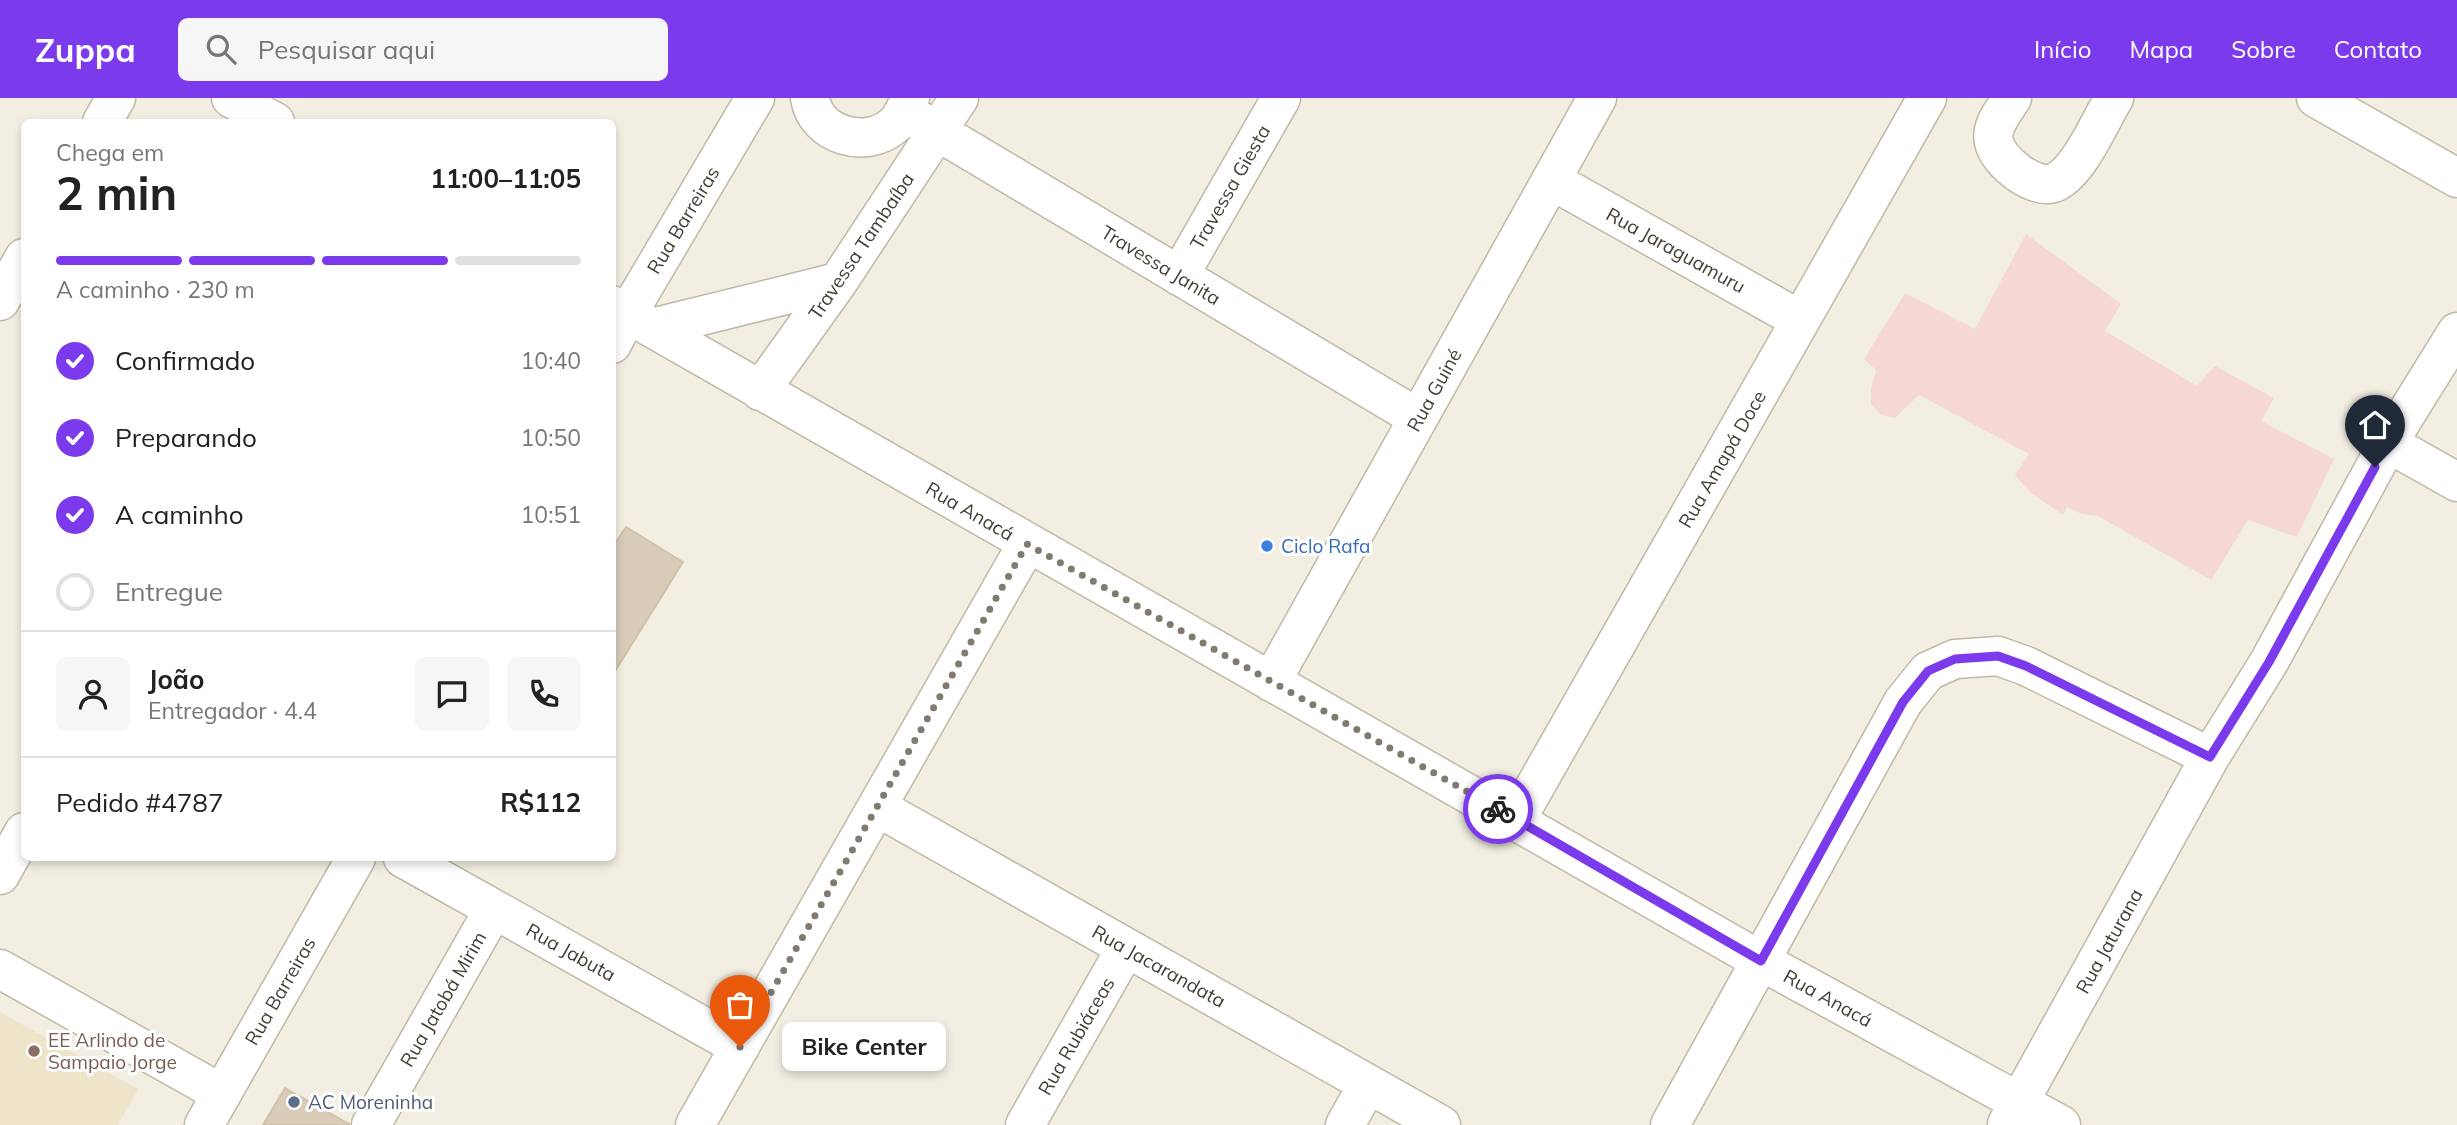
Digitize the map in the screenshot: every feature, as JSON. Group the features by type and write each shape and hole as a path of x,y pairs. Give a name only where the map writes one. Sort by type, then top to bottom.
{"street":[{"path":"104,119 116,98"},
{"path":"231,98 270,119"},
{"name":"Rua Barreiras","path":"626,323 755,98"},
{"path":"810,98 819,119 832,130 849,137 865,138 881,134 917,114"},
{"name":"Travessa Tambaíba","path":"760,391 838,282 917,114 959,98"},
{"name":"Travessa Giesta","path":"1179,276 1280,98"},
{"name":"Rua Guiné","path":"1271,682 1597,98"},
{"name":"Rua Amapá Doce","path":"1517,820 1927,98"},
{"path":"2012,98 1994,128 1994,142 2001,157 2032,181 2053,184 2070,173 2114,98"},
{"path":"2316,98 2457,178"},
{"name":"Travessa Janita","path":"917,114 1179,276 1418,418"},
{"name":"Rua Jaraguamuru","path":"1551,180 1800,320"},
{"path":"0,301 21,263"},
{"path":"626,323 838,282"},
{"name":"Rua Anacá","path":"626,323 760,391 1517,820 1761,961 2014,1114 2061,1125"},
{"name":"Rua Jaturana","path":"2014,1114 2210,757 2269,662 2388,443 2457,332"},
{"path":"2388,443 2457,482"},
{"path":"695,1125 1027,544"},
{"path":"1670,1125 1903,702 1928,671 1955,659 1998,656 2026,666 2210,757"},
{"name":"Rua Jacarandata","path":"877,807 1441,1125"},
{"path":"0,875 21,837"},
{"name":"Rua Barreiras","path":"213,1109 354,861"},
{"name":"Rua Jabuta","path":"407,861 740,1047"},
{"name":"Rua Jatobá Mirim","path":"371,1125 494,909"},
{"name":"Rua Rubiáceas","path":"1025,1125 1126,948"},
{"path":"0,969 213,1109"},
{"path":"1345,1125 1368,1084"}],"shaded area":[{"path":"2026,234 2121,304 2105,331 2197,386 2215,366 2274,398 2261,421 2334,459 2297,537 2248,520 2211,580 2098,516 2082,514 2067,507 2063,515 2031,493 2015,475 2029,454 1919,395 1895,418 1881,415 1871,404 1871,389 1876,370 1864,359 1905,293 1975,329"},
{"name":"EE Arlindo de Sampaio Jorge","path":"0,1012 138,1089 118,1125 0,1125"}],"building":[{"path":"626,527 683,562 616,670 616,542"},
{"name":"AC Moreninha","path":"285,1088 349,1124 349,1125 263,1125"}],"way so far":[{"path":"740,1047 1027,544 1498,809"}],"place":[{"name":"Ciclo Rafa","path":"1267,546"},
{"name":"Bike Center","path":"740,1047"},
{"name":"EE Arlindo de Sampaio Jorge","path":"34,1051"},
{"name":"AC Moreninha","path":"294,1102"}],"route":[{"path":"1498,809 1761,961 1903,702 1928,671 1955,659 1998,656 2026,666 2210,757 2269,662 2375,467"}]}
